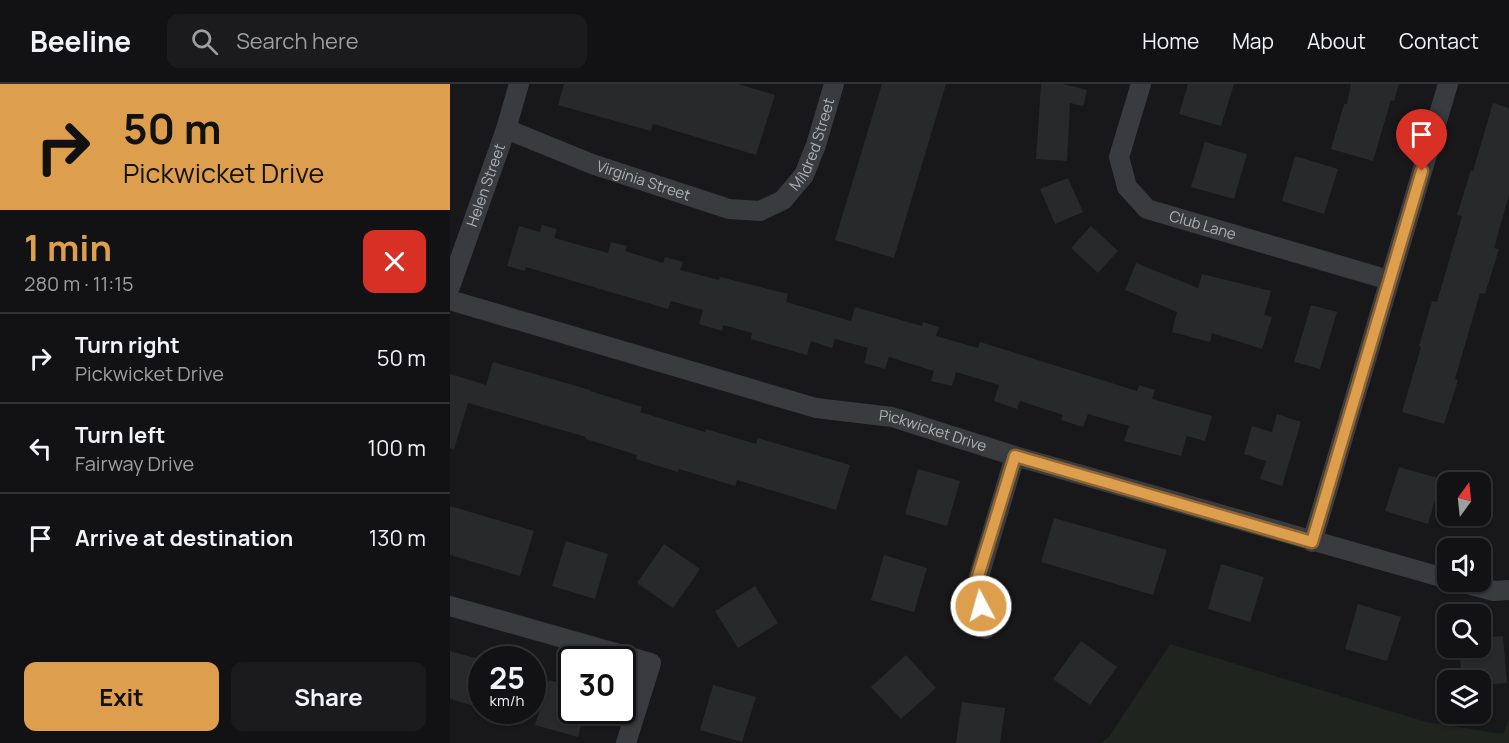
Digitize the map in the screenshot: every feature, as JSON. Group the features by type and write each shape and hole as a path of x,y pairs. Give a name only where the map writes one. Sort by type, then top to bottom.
{"street":[{"name":"Helen Street","path":"450,287 506,129 519,84"},
{"name":"Mildred Street","path":"783,200 804,175 816,145 834,84"},
{"name":"Club Lane","path":"1140,84 1119,157 1127,187 1147,209 1389,280"},
{"path":"1312,542 1448,84"},
{"name":"Virginia Street","path":"506,129 592,164 729,209 760,211 783,200"},
{"name":"Pickwicket Drive","path":"450,300 816,408 892,417 1015,456 1437,576"},
{"path":"986,629 976,583 1015,456"},
{"path":"1491,590 1509,590"},
{"path":"450,606 651,663 626,743"}],"shaded area":[{"path":"1170,644 1426,722 1503,734 1509,719 1509,743 1100,743 1109,737"}],"building":[{"path":"564,84 738,84 775,95 756,155 653,124 651,131 558,105"},
{"path":"882,84 946,84 894,258 835,240"},
{"path":"1041,84 1063,84 1087,90 1083,106 1070,103 1067,161 1036,159"},
{"path":"1188,84 1234,84 1221,126 1179,114"},
{"path":"1351,84 1399,84 1394,101 1391,100 1373,161 1331,149 1344,104 1347,104"},
{"path":"1493,103 1509,108 1509,195 1494,248 1499,249 1485,294 1480,293 1455,379 1458,380 1444,424 1402,412 1432,301 1437,302 1462,216 1457,215"},
{"path":"1205,142 1247,154 1234,199 1191,187"},
{"path":"1295,156 1338,169 1324,214 1282,201"},
{"path":"1068,178 1083,212 1055,224 1040,189"},
{"path":"542,225 557,229 554,238 608,253 611,242 627,246 625,251 663,263 665,257 683,262 680,270 719,280 720,277 788,294 786,302 851,321 855,307 922,326 923,322 939,327 936,336 978,348 980,342 1137,391 1139,385 1155,390 1152,399 1212,416 1205,441 1187,436 1181,456 1124,441 1129,426 1088,414 1083,427 1061,420 1063,415 1020,401 1017,409 994,401 999,385 956,372 952,386 931,381 934,371 889,357 885,369 864,363 868,348 835,339 832,348 811,341 807,355 751,339 752,333 723,325 722,331 699,324 703,310 671,301 668,309 526,267 525,271 507,266 519,226 540,232"},
{"path":"1091,226 1118,251 1098,273 1071,248"},
{"path":"1136,263 1198,288 1202,274 1271,291 1264,315 1272,317 1262,349 1212,333 1210,342 1172,332 1177,312 1125,290"},
{"path":"1311,305 1337,312 1320,369 1294,362"},
{"path":"493,362 642,407 640,412 705,432 706,429 756,444 758,438 850,465 836,510 737,480 735,486 679,469 678,472 636,459 637,455 586,439 586,437 468,403 454,449 450,448 450,374 486,385"},
{"path":"1277,414 1301,422 1282,486 1260,479 1266,461 1244,454 1252,426 1272,432"},
{"path":"1399,467 1437,478 1437,493 1428,524 1385,511"},
{"path":"918,469 960,481 947,526 905,514"},
{"path":"450,506 534,531 520,576 450,555"},
{"path":"1054,518 1167,550 1153,595 1041,562"},
{"path":"566,541 608,554 595,599 552,586"},
{"path":"664,544 700,569 673,608 637,583"},
{"path":"884,555 927,568 914,612 871,600"},
{"path":"1221,564 1264,577 1250,622 1208,609"},
{"path":"755,586 778,623 738,648 715,611"},
{"path":"1358,604 1401,617 1387,661 1345,649"},
{"path":"1503,636 1507,683 1491,684 1491,670 1461,670 1460,658 1491,658 1491,637"},
{"path":"1081,641 1117,667 1090,705 1053,679"},
{"path":"450,651 468,656 468,704 450,699"},
{"path":"906,655 936,688 901,719 871,687"},
{"path":"549,680 558,683 558,724 582,724 578,737 535,725 546,724 546,690"},
{"path":"713,685 756,697 742,742 700,730"},
{"path":"962,702 1005,708 1000,743 956,743"}],"route":[{"path":"981,606 976,583 1015,456 1312,542 1422,171"}]}
